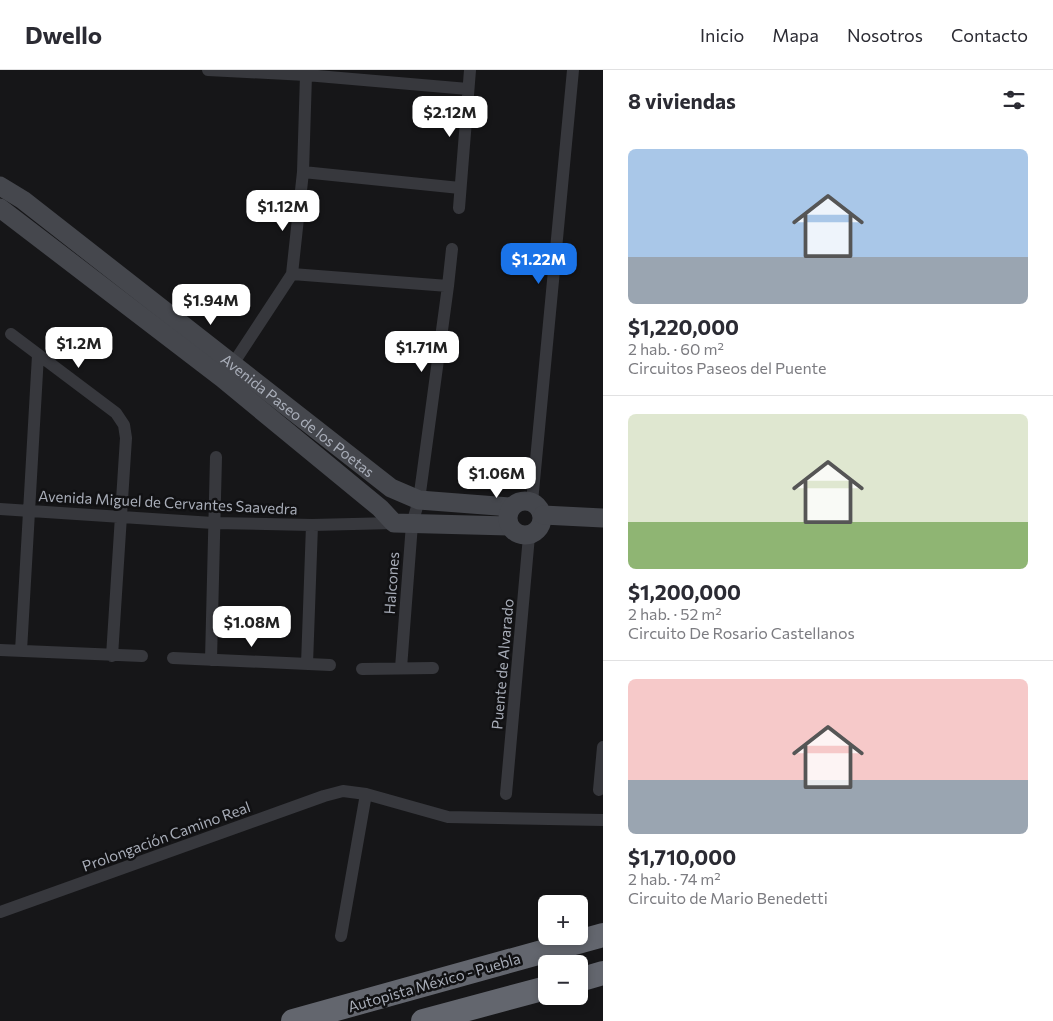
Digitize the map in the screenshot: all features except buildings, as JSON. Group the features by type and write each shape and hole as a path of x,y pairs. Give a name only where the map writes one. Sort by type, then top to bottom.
{"highway":[{"name":"Autopista México - Puebla","path":"293,1021 603,935"},
{"path":"588,977 603,973"},
{"path":"423,1021 538,990"}],"street":[{"path":"208,70 306,75 468,89"},
{"path":"458,208 470,70"},
{"path":"403,523 509,526 518,534 530,536 540,528 538,509 573,70"},
{"path":"228,371 292,274 304,172 306,75"},
{"path":"304,172 460,188"},
{"name":"Avenida Paseo de los Poetas","path":"0,186 23,200 228,371 380,508 403,523"},
{"name":"Avenida Paseo de los Poetas","path":"0,208 391,488 414,498 511,507"},
{"name":"Halcones","path":"401,668 403,523 414,498 448,286 452,249"},
{"path":"292,274 448,286"},
{"path":"11,334 116,413 124,425 126,438 112,656"},
{"path":"21,651 38,355"},
{"path":"211,660 216,457"},
{"path":"380,508 391,488"},
{"path":"509,526 508,516 511,507 521,501 538,509 603,518"},
{"name":"Avenida Miguel de Cervantes Saavedra","path":"0,509 213,523 312,525 403,523"},
{"path":"307,664 312,525"},
{"name":"Puente de Alvarado","path":"506,794 530,536"},
{"path":"0,650 142,656"},
{"path":"173,658 330,664"},
{"path":"362,668 433,668"},
{"path":"599,790 603,747"},
{"name":"Prolongación Camino Real","path":"0,912 324,796 343,791 366,794"},
{"path":"341,936 366,794 448,817 603,820"}]}
